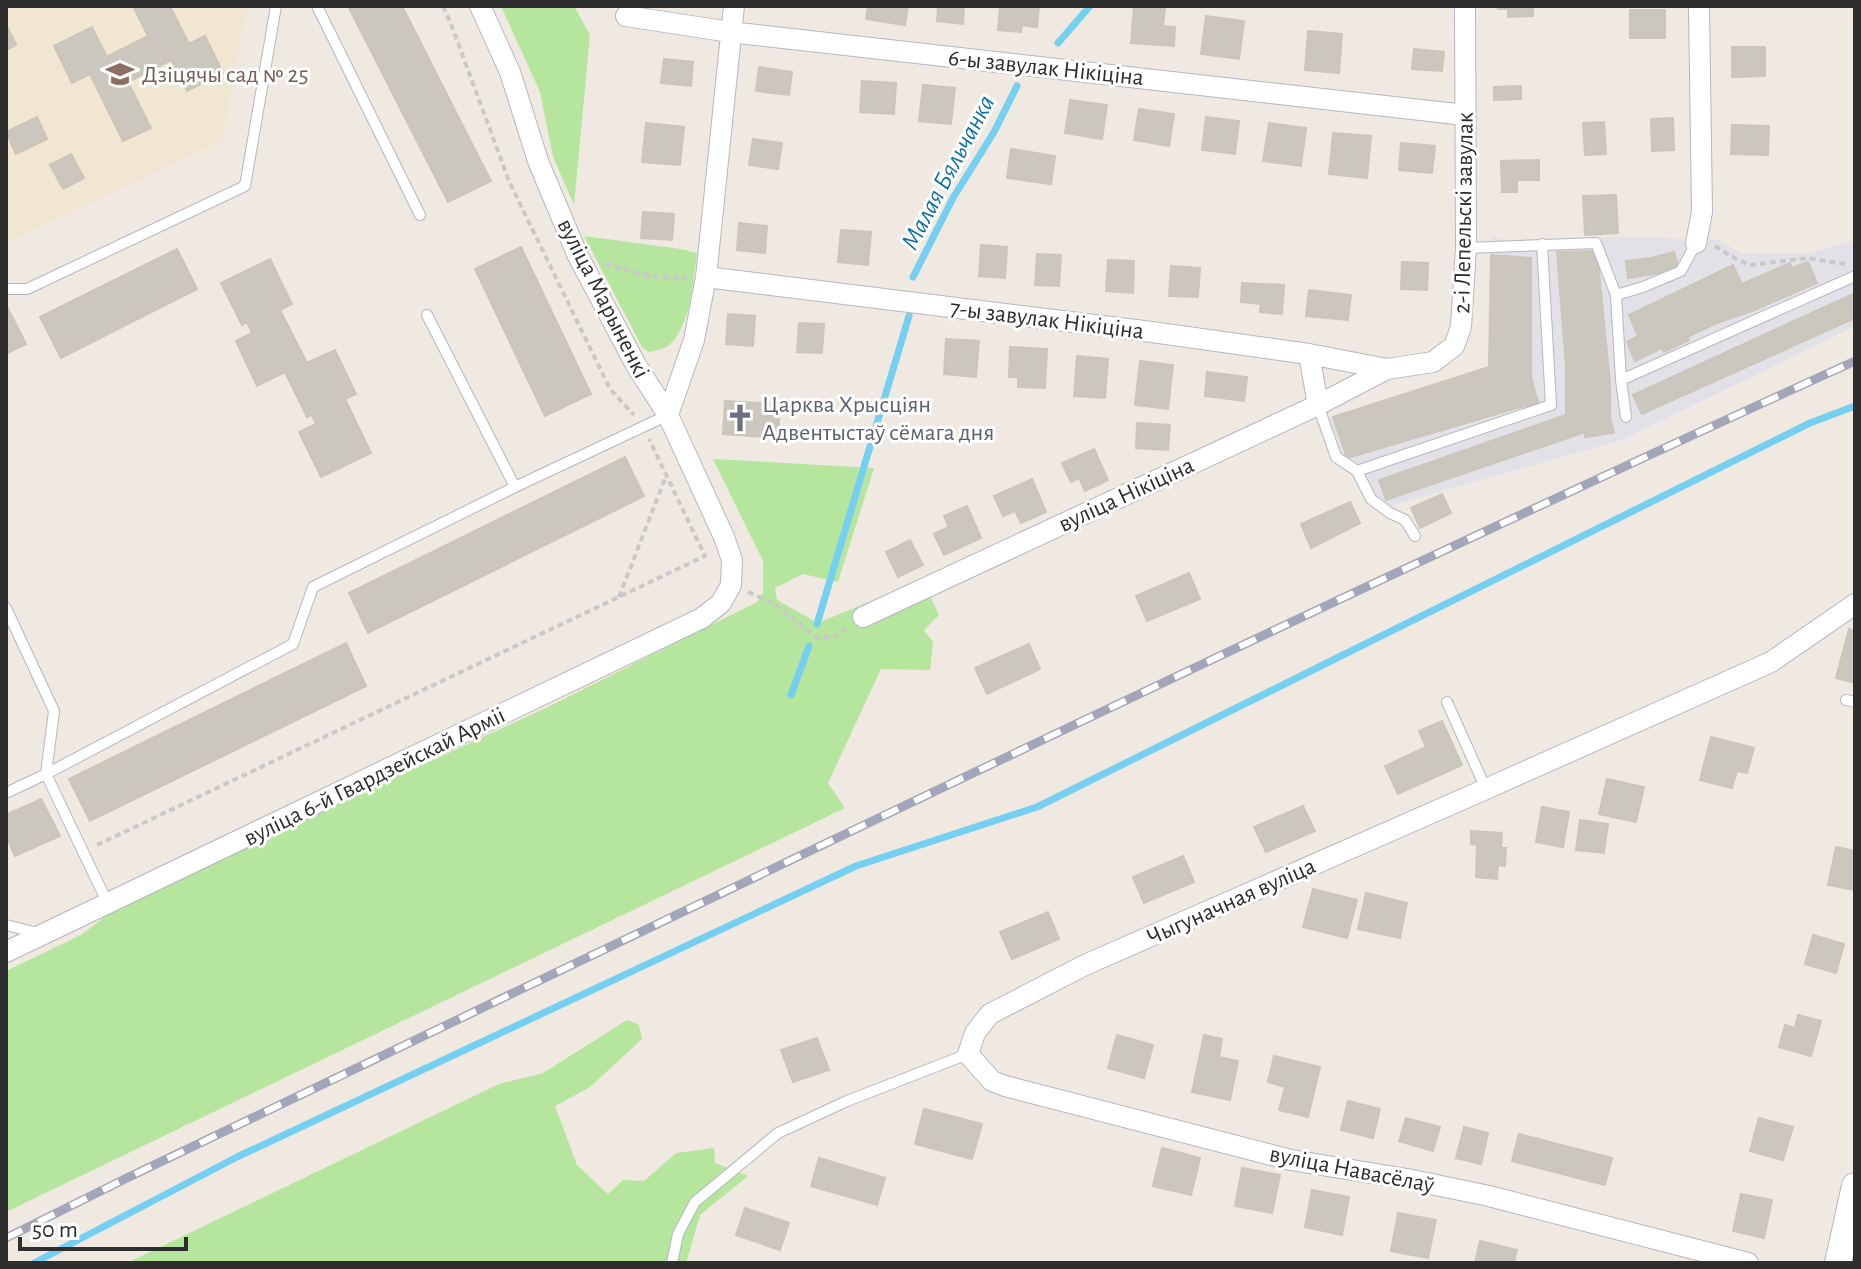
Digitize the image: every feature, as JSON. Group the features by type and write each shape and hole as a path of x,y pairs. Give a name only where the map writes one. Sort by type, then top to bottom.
{"street":[{"name":"вуліца Марыненкі","path":"480,6 510,72 538,161 577,254 636,365 668,415 724,537 732,560 731,585"},
{"path":"668,415 694,340 706,277 734,6"},
{"name":"2-і Лепельскі завулак","path":"1387,369 1433,362 1454,346 1461,327 1466,248 1465,6"},
{"path":"1696,243 1702,212 1699,6"},
{"name":"6-ы завулак Нікіціна","path":"626,16 730,32 1465,115"},
{"name":"7-ы завулак Нікіціна","path":"706,277 1152,332 1309,354 1387,369"},
{"path":"1309,354 1318,405"},
{"name":"вуліца Нікіціна","path":"863,617 1318,405 1387,369"},
{"name":"вуліца 6-й Гвардзейскай Арміі","path":"6,952 702,618 721,603 731,585"},
{"name":"Чыгуначная вуліца","path":"968,1054 975,1033 990,1014 1085,965 1771,662 1855,604"},
{"name":"вуліца Навасёлаў","path":"968,1054 992,1081 1005,1086 1291,1160 1489,1196 1748,1263"},
{"path":"1838,1263 1855,1186"}],"lane":[{"path":"6,289 27,289 245,186 276,6"},
{"path":"317,6 420,215"},
{"path":"1466,248 1596,243 1616,295 1626,417"},
{"path":"1616,295 1681,271 1696,243"},
{"path":"1357,471 1551,405 1542,244"},
{"path":"1621,380 1855,276"},
{"path":"427,315 515,487"},
{"path":"1318,405 1336,457 1357,471 1371,499 1405,520 1415,536"},
{"path":"6,793 293,644 313,587 668,415"},
{"path":"6,608 54,711 46,774 108,904"},
{"path":"1447,702 1486,789"},
{"path":"6,925 43,934"},
{"path":"672,1263 678,1234 695,1202 778,1133 847,1101 968,1054"}],"path":[{"path":"83,852 705,556 644,426 610,389 509,181 443,6"},
{"path":"1696,243 1718,247 1750,265 1807,258 1855,265"},
{"path":"577,254 639,275 706,277"},
{"path":"619,598 666,476"},
{"path":"731,585 773,603 817,638 836,636 863,617"}],"shaded area":[{"name":"Дзіцячы сад № 25","path":"6,6 247,6 222,141 6,243"},
{"path":"1491,237 1507,240 1618,237 1719,240 1742,254 1806,254 1855,240 1855,326 1622,440 1375,510 1355,478 1333,460 1315,422 1488,367"}],"green space":[{"path":"501,6 574,6 590,35 574,205 553,157 540,92"},
{"path":"584,236 697,253 686,316 676,338 668,346 649,352 642,347"},
{"path":"713,459 874,468 838,582 803,574 775,588 777,600 818,623 893,592 930,596 939,615 924,630 933,642 930,670 881,669 828,783 845,808 6,1212 6,971 81,935 119,906 552,705 757,602 763,592 763,561"},
{"path":"627,1020 639,1025 642,1039 590,1087 555,1106 577,1165 608,1194 623,1180 644,1181 676,1153 714,1148 715,1163 748,1176 700,1215 686,1263 127,1263 499,1084 543,1073"}],"building":[{"path":"133,6 170,6 189,44 205,36 223,73 187,91 171,60 128,82 151,128 123,141 90,74 72,83 54,46 92,27 107,57 148,36"},
{"path":"348,6 402,6 491,181 448,202"},
{"path":"868,6 908,6 905,25 866,19"},
{"path":"938,6 964,6 963,24 937,21"},
{"path":"1000,6 1039,6 1037,27 1022,25 1021,32 998,30"},
{"path":"1134,6 1165,8 1163,26 1175,27 1174,46 1131,43"},
{"path":"1497,6 1533,6 1533,16 1508,17 1508,9 1498,9"},
{"path":"1630,10 1665,10 1665,38 1630,38"},
{"path":"1206,16 1244,21 1239,59 1201,54"},
{"path":"6,24 16,45 6,50"},
{"path":"1308,31 1342,34 1339,73 1305,70"},
{"path":"1732,47 1765,47 1765,76 1732,77"},
{"path":"1414,49 1444,52 1442,71 1412,69"},
{"path":"664,59 693,62 691,86 661,83"},
{"path":"759,67 792,72 789,95 756,91"},
{"path":"862,81 896,83 894,114 860,112"},
{"path":"923,85 955,88 951,124 919,121"},
{"path":"1521,86 1521,99 1494,100 1494,87"},
{"path":"1070,100 1107,105 1102,139 1065,133"},
{"path":"1139,109 1174,114 1169,146 1134,140"},
{"path":"37,117 47,139 16,154 6,132"},
{"path":"1206,117 1239,121 1235,154 1202,150"},
{"path":"1673,118 1674,150 1652,151 1651,119"},
{"path":"1604,122 1606,154 1585,155 1583,123"},
{"path":"646,123 684,127 680,165 642,162"},
{"path":"1269,123 1306,128 1301,166 1263,161"},
{"path":"1732,125 1769,126 1768,155 1731,154"},
{"path":"1333,133 1371,136 1367,178 1329,174"},
{"path":"753,139 782,143 778,169 749,165"},
{"path":"1401,143 1435,146 1432,173 1399,170"},
{"path":"1011,149 1055,156 1051,184 1007,178"},
{"path":"71,154 84,178 63,189 50,165"},
{"path":"1539,160 1539,180 1517,180 1517,192 1502,192 1501,161"},
{"path":"1616,195 1618,233 1585,235 1583,196"},
{"path":"643,212 674,214 672,240 641,238"},
{"path":"739,223 767,226 765,253 737,250"},
{"path":"841,230 871,232 868,265 838,262"},
{"path":"981,245 1007,247 1005,278 979,276"},
{"path":"521,247 591,394 545,416 475,269"},
{"path":"177,249 197,289 61,358 40,317"},
{"path":"1597,251 1610,384 1610,418 1614,433 1585,437 1585,432 1386,500 1379,480 1566,415 1566,366 1557,252"},
{"path":"1674,252 1678,266 1628,278 1626,261"},
{"path":"1037,254 1061,255 1059,286 1035,285"},
{"path":"1491,255 1531,258 1531,377 1538,402 1347,458 1333,417 1489,367"},
{"path":"270,259 292,304 280,310 307,363 335,350 356,394 345,399 371,453 321,477 299,432 316,424 312,415 307,417 285,372 257,386 236,341 252,333 247,322 242,325 221,283"},
{"path":"1108,260 1134,261 1133,293 1106,291"},
{"path":"1402,262 1428,263 1427,290 1401,289"},
{"path":"1808,262 1817,283 1717,323 1664,352 1662,348 1635,361 1627,342 1638,336 1629,315 1733,265 1742,284 1790,263 1792,268"},
{"path":"1171,266 1200,268 1198,297 1169,296"},
{"path":"1242,283 1284,285 1282,314 1260,312 1261,304 1241,302"},
{"path":"1309,290 1351,295 1348,320 1306,316"},
{"path":"1855,293 1855,318 1642,414 1633,395"},
{"path":"6,305 26,344 6,354"},
{"path":"728,314 755,316 753,346 726,344"},
{"path":"799,323 824,324 822,353 797,352"},
{"path":"946,339 979,341 976,377 944,374"},
{"path":"1010,347 1047,349 1045,388 1018,387 1018,377 1009,377"},
{"path":"1077,356 1108,359 1105,398 1074,396"},
{"path":"1140,361 1173,365 1168,409 1135,405"},
{"path":"1207,372 1247,377 1244,401 1205,396"},
{"path":"725,401 780,404 778,438 723,434"},
{"path":"1137,423 1170,425 1168,450 1136,448"},
{"path":"1094,449 1108,480 1085,491 1079,478 1071,482 1062,463"},
{"path":"625,457 644,496 368,633 349,593"},
{"path":"1032,479 1046,512 1021,523 1015,511 1003,516 994,496"},
{"path":"1442,494 1451,513 1420,528 1411,508"},
{"path":"1350,502 1360,523 1311,548 1301,524"},
{"path":"967,506 981,538 944,555 934,534 949,527 944,516"},
{"path":"910,540 923,565 898,577 886,552"},
{"path":"1189,573 1200,599 1147,621 1136,596"},
{"path":"1849,629 1855,631 1855,683 1836,678"},
{"path":"346,643 366,686 90,821 69,779"},
{"path":"1029,644 1040,669 987,694 975,668"},
{"path":"1442,721 1462,765 1398,794 1385,766 1426,747 1419,731"},
{"path":"1711,737 1754,748 1747,773 1737,771 1732,788 1700,780"},
{"path":"1607,779 1644,787 1636,822 1599,814"},
{"path":"41,799 60,836 15,856 6,836 6,815"},
{"path":"1303,806 1315,831 1266,852 1254,827"},
{"path":"1542,807 1569,812 1563,847 1536,842"},
{"path":"1580,820 1608,824 1604,853 1576,850"},
{"path":"1471,831 1502,833 1501,848 1506,848 1505,866 1498,865 1497,879 1476,877 1477,845 1471,844"},
{"path":"1836,847 1855,851 1855,890 1828,885"},
{"path":"1183,856 1194,882 1144,903 1133,877"},
{"path":"1313,889 1357,900 1347,938 1303,927"},
{"path":"1366,893 1407,903 1400,938 1358,929"},
{"path":"1048,912 1059,939 1012,959 1000,932"},
{"path":"1813,935 1844,944 1836,973 1805,964"},
{"path":"1798,1015 1821,1021 1811,1056 1779,1047 1785,1025 1795,1028"},
{"path":"1117,1035 1153,1045 1144,1078 1108,1068"},
{"path":"1204,1035 1222,1039 1219,1057 1238,1061 1230,1100 1192,1092"},
{"path":"817,1038 829,1070 793,1082 781,1050"},
{"path":"1274,1056 1320,1067 1308,1117 1279,1110 1285,1087 1268,1082"},
{"path":"1348,1101 1380,1109 1373,1138 1341,1130"},
{"path":"924,1109 982,1124 972,1159 915,1144"},
{"path":"1406,1118 1440,1127 1433,1151 1399,1141"},
{"path":"1759,1118 1793,1127 1783,1160 1750,1151"},
{"path":"1464,1127 1488,1133 1481,1164 1456,1158"},
{"path":"1519,1134 1612,1158 1605,1185 1512,1161"},
{"path":"1162,1148 1200,1158 1191,1195 1153,1186"},
{"path":"819,1158 885,1178 877,1205 811,1186"},
{"path":"1242,1168 1280,1175 1272,1213 1235,1206"},
{"path":"1312,1190 1349,1197 1342,1235 1305,1227"},
{"path":"1741,1194 1772,1200 1764,1238 1733,1231"},
{"path":"745,1208 789,1223 780,1250 736,1235"},
{"path":"1398,1213 1436,1220 1428,1258 1391,1251"},
{"path":"1480,1241 1517,1250 1514,1263 1475,1263"}],"waterway":[{"name":"Малая Бяльчанка","path":"1058,43 1090,6"},
{"name":"Малая Бяльчанка","path":"913,277 953,198 994,132 1017,86"},
{"name":"Малая Бяльчанка","path":"817,624 909,316"},
{"path":"34,1263 237,1157 856,866 1037,807 1810,423 1855,406"},
{"name":"Малая Бяльчанка","path":"791,695 809,646"}],"railway":[{"path":"6,1238 1206,663 1855,361"}],"place":[{"name":"Дзіцячы сад № 25","path":"120,74"},
{"name":"Царква Хрысціян Адвентыстаў сёмага дня","path":"740,418"}]}
